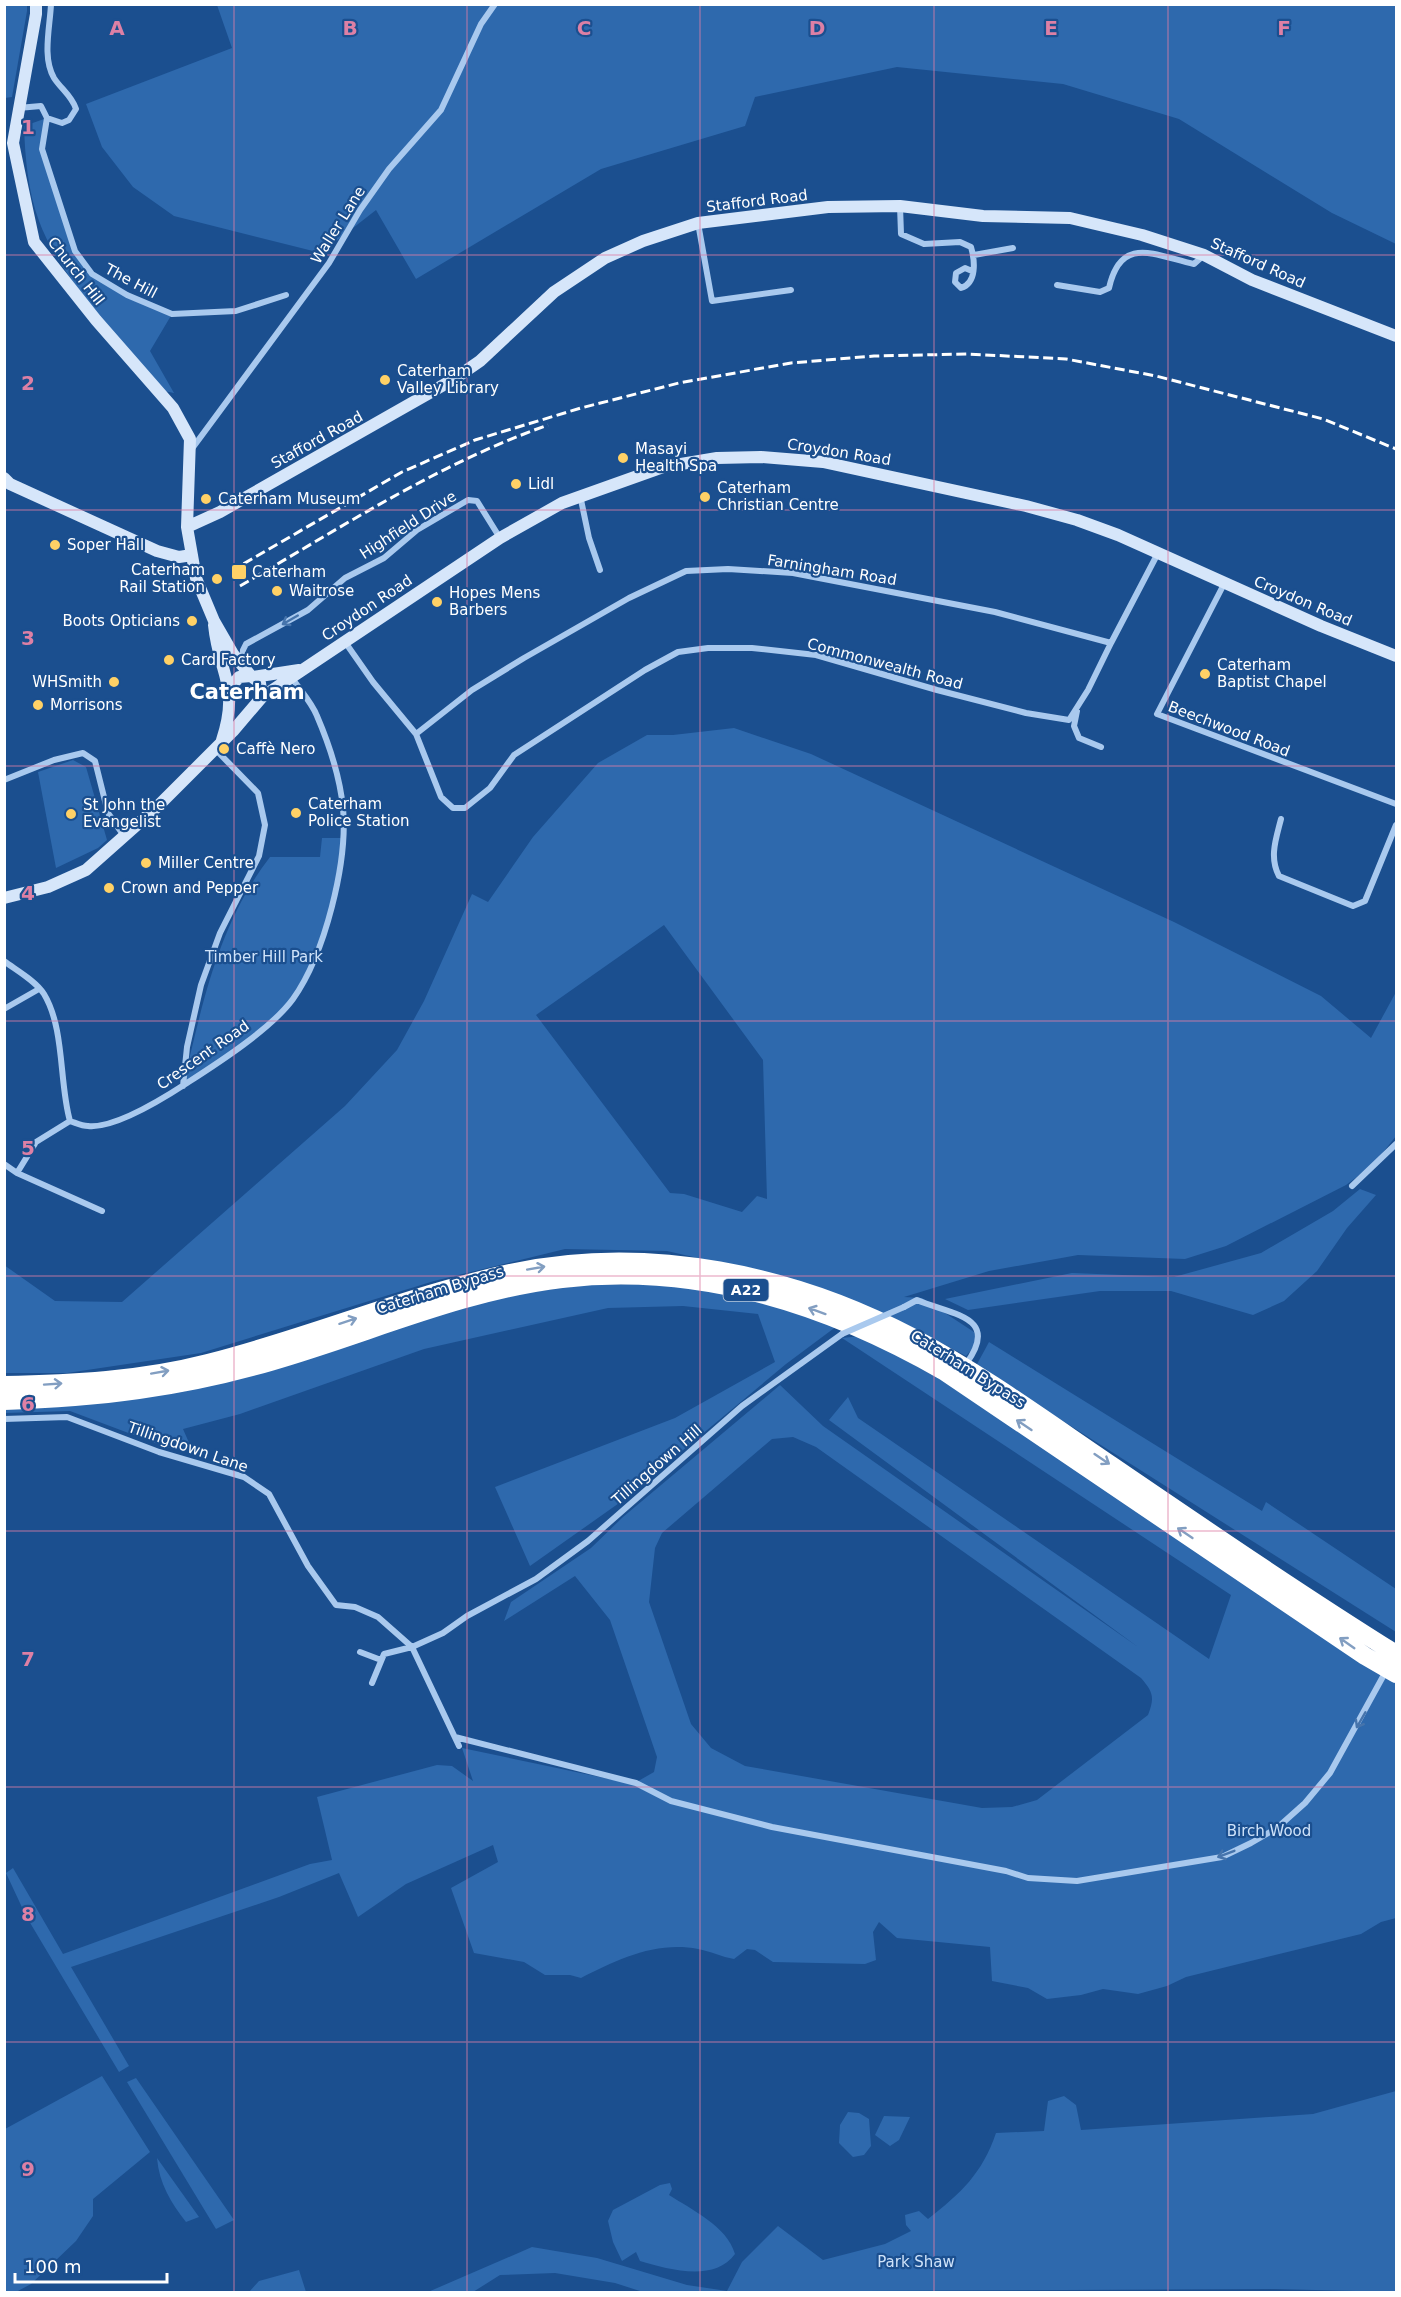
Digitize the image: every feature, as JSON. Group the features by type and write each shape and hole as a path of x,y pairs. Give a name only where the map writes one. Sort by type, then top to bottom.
{"highway":[{"name":"Caterham Bypass","path":"4,1385 49,1384 143,1376 205,1364 278,1344 437,1292 513,1272 551,1266 606,1262 658,1262 749,1276 798,1290 884,1323 964,1367 1393,1665"},
{"name":"Caterham Bypass","path":"4,1401 83,1399 140,1392 211,1378 271,1362 454,1301 511,1287 562,1279 632,1276 730,1286 772,1296 839,1319 881,1337 936,1367 1393,1665"}],"main road":[{"name":"Church Hill","path":"36,4 13,143 34,242 96,320 173,408 190,440 187,527 196,578 214,621"},
{"name":"Stafford Road","path":"187,527 220,512 454,379 480,361 554,292 605,258 643,241 698,223 828,207 900,206 983,216 1070,218 1142,235 1204,255 1252,280 1396,336"},
{"name":"Croydon Road","path":"262,697 500,538 580,495 646,471 717,458 793,458 890,475 1077,520 1396,656"},
{"path":"6,483 157,551 179,557 192,555"},
{"path":"4,898 48,887 86,870 125,837 218,745 262,697 260,683 248,674 214,621"},
{"path":"214,621 230,693 242,708 254,707"},
{"path":"218,745 230,693 239,677 248,674"},
{"name":"Croydon Road","path":"248,674 296,674"}],"street":[{"path":"17,108 41,106 47,118 62,123 69,120 76,109 54,79 48,61 51,4"},
{"name":"Waller Lane","path":"189,453 329,264 360,210 389,169 441,110 481,24 495,4"},
{"name":"The Hill","path":"47,118 42,149 75,251 92,274 127,295 172,314 236,311 286,295"},
{"path":"900,206 901,234 924,244 960,242 971,247 974,255 972,271"},
{"path":"698,223 712,301 791,290"},
{"path":"974,255 1013,248"},
{"path":"1057,285 1100,292 1109,288 1113,270 1124,256 1140,251 1194,264 1204,255"},
{"path":"580,495 589,538 600,570"},
{"name":"Highfield Drive","path":"248,674 242,655 246,644 308,609 345,578 384,558 417,530 468,500 477,501 500,538"},
{"path":"1101,747 1080,738 1074,726 1077,710 1158,553"},
{"name":"Farningham Road","path":"416,734 472,690 524,658 629,598 686,571 728,569 793,573 995,612 1111,643"},
{"name":"Beechwood Road","path":"1224,584 1157,714 1396,804"},
{"path":"345,642 373,682 416,734"},
{"name":"Commonwealth Road","path":"416,734 441,797 453,808 465,808 490,788 514,755 645,670 678,652 708,648 752,648 816,655 1026,713 1069,720 1077,710"},
{"name":"Crescent Road","path":"70,1121 89,1127 121,1119 158,1102 230,1055 293,999 313,960 332,913 342,838 343,808 334,766 317,714 296,674"},
{"path":"183,1086 187,1047 201,984 220,933 259,856 265,825 263,807 258,793 218,745"},
{"path":"4,780 54,760 83,753 95,762 108,813 125,837"},
{"path":"1281,819 1273,850 1273,865 1279,876 1353,906 1365,901 1396,825"},
{"path":"4,961 43,993 56,1030 63,1067 64,1101 70,1121 36,1142 17,1173"},
{"path":"4,1009 39,989"},
{"path":"1352,1186 1396,1144"},
{"path":"4,1164 17,1173 102,1211"},
{"name":"Tillingdown Hill","path":"381,1660 384,1654 412,1647 443,1633 473,1613 536,1579 588,1541 742,1406 842,1334 917,1300 965,1317 979,1333 977,1347 964,1367"},
{"name":"Tillingdown Lane","path":"4,1419 67,1417 159,1452 244,1477 269,1494 308,1566 336,1605 355,1608 378,1617 412,1647"},
{"path":"412,1647 459,1746"},
{"path":"360,1652 381,1660 372,1683"},
{"path":"455,1737 636,1783 671,1801 760,1824 1043,1879 1077,1881 1222,1857 1277,1828 1305,1803 1330,1773 1393,1665"}],"green space":[{"path":"4,5 27,5 12,97 5,98"},
{"path":"217,5 1396,5 1396,244 1332,213 1179,119 1063,84 897,67 755,97 745,126 601,169 416,279 376,210 321,253 174,216 133,187 102,147 86,104 232,48"},
{"path":"47,118 42,149 75,251 92,274 127,295 172,314 150,351 174,393 164,391 94,309 61,265 39,221 32,198 26,162 24,126"},
{"path":"734,728 811,754 1174,922 1321,996 1371,1038 1396,992 1396,1136 1373,1165 1346,1185 1226,1246 1185,1259 1078,1255 989,1271 904,1297 922,1298 974,1332 978,1342 966,1356 901,1322 764,1273 667,1251 565,1249 434,1281 201,1353 67,1373 5,1373 4,1265 55,1301 122,1302 345,1106 397,1050 424,1001 472,894 488,902 533,837 598,763 647,735 673,735","holes":["664,925 763,1060 767,1199 757,1196 742,1212 684,1194 670,1193 536,1015"]},
{"path":"73,760 86,767 107,840 98,848 56,868 38,772"},
{"name":"Timber Hill Park","path":"322,838 342,838 332,913 313,960 293,999 260,1031 183,1086 214,966 237,910 252,883 270,857 320,857"},
{"path":"1360,1189 1376,1195 1347,1228 1317,1271 1284,1301 1253,1315 1171,1291 1100,1291 968,1310 945,1299 1072,1273 1174,1277 1261,1253 1333,1211"},
{"path":"656,1284 734,1292 837,1326 786,1364 622,1501 530,1566 495,1487 675,1418 775,1362 758,1314 683,1306 608,1308 424,1349 240,1414 183,1429 194,1454 163,1446 70,1411 5,1413 4,1407 413,1321 509,1295 588,1285"},
{"name":"Birch Wood","path":"861,1336 938,1378 1396,1681 1396,1918 1381,1922 1361,1934 1186,1977 1167,1986 1138,1994 1103,1989 1081,1995 1047,1999 1028,1988 992,1981 990,1947 897,1938 879,1922 873,1932 876,1960 865,1964 773,1962 755,1950 747,1949 734,1959 682,1947 637,1954 581,1978 570,1975 545,1975 524,1962 474,1953 451,1888 498,1862 493,1845 406,1884 358,1917 339,1873 279,1897 71,1967 129,2066 119,2072 26,1916 6,1873 13,1868 63,1954 310,1864 332,1860 317,1797 437,1765 452,1766 473,1781 462,1748 633,1784 654,1772 657,1757 610,1620 575,1576 504,1621 511,1602 591,1548 623,1517 780,1385 823,1426 1138,1647 829,1420 848,1397 858,1418 1209,1659 1231,1595 842,1338","holes":["793,1437 816,1447 1141,1678 1152,1695 1148,1715 1037,1800 1012,1807 982,1808 745,1766 711,1748 691,1724 649,1602 655,1548 662,1533 772,1439"]},
{"path":"989,1342 1262,1511 1266,1502 1396,1589 1396,1632 976,1366"},
{"path":"102,2076 150,2152 93,2199 93,2216 76,2241 31,2284 16,2292 5,2292 5,2129"},
{"path":"136,2078 234,2220 216,2229 127,2082"},
{"name":"Park Shaw","path":"1396,2091 1396,2292 1274,2289 643,2292 615,2283 555,2273 500,2275 473,2292 428,2292 532,2247 597,2258 687,2285 727,2291 742,2262 778,2226 823,2260 885,2244 911,2231 906,2225 905,2215 919,2211 928,2219 969,2182 984,2160 996,2133 1044,2131 1048,2101 1064,2096 1076,2105 1081,2130 1313,2114"},
{"path":"848,2112 859,2113 869,2119 871,2146 864,2155 853,2157 839,2143 840,2125"},
{"path":"884,2116 910,2117 899,2140 890,2146 875,2135"},
{"path":"157,2158 199,2217 186,2222 181,2215 163,2184"},
{"path":"670,2183 672,2189 669,2195 708,2220 725,2235 735,2254 726,2263 703,2271 677,2270 640,2261 636,2252 622,2261 613,2242 608,2221 613,2210 660,2185"},
{"path":"299,2270 306,2292 249,2292 259,2281"}],"railway":[{"path":"231,571 402,472 475,440 581,408 679,383 791,363 874,356 968,354 1066,359 1156,376 1323,419 1396,449"},
{"path":"240,586 390,498 468,458 548,425"}],"place":[{"name":"Caterham Valley Library","path":"385,380"},
{"name":"Masayi Health Spa","path":"623,458"},
{"name":"Lidl","path":"516,484"},
{"name":"Caterham Christian Centre","path":"705,497"},
{"name":"Caterham Museum","path":"206,499"},
{"name":"Soper Hall","path":"55,545"},
{"name":"Caterham","path":"239,572"},
{"name":"Caterham Rail Station","path":"217,579"},
{"name":"Waitrose","path":"277,591"},
{"name":"Hopes Mens Barbers","path":"437,602"},
{"name":"Boots Opticians","path":"192,621"},
{"name":"Card Factory","path":"169,660"},
{"name":"Caterham Baptist Chapel","path":"1205,674"},
{"name":"WHSmith","path":"114,682"},
{"name":"Morrisons","path":"38,705"},
{"name":"Caffè Nero","path":"224,749"},
{"name":"Caterham Police Station","path":"296,813"},
{"name":"St John the Evangelist","path":"71,814"},
{"name":"Miller Centre","path":"146,863"},
{"name":"Crown and Pepper","path":"109,888"}],"district":[{"name":"Caterham","path":"247,692"}]}
